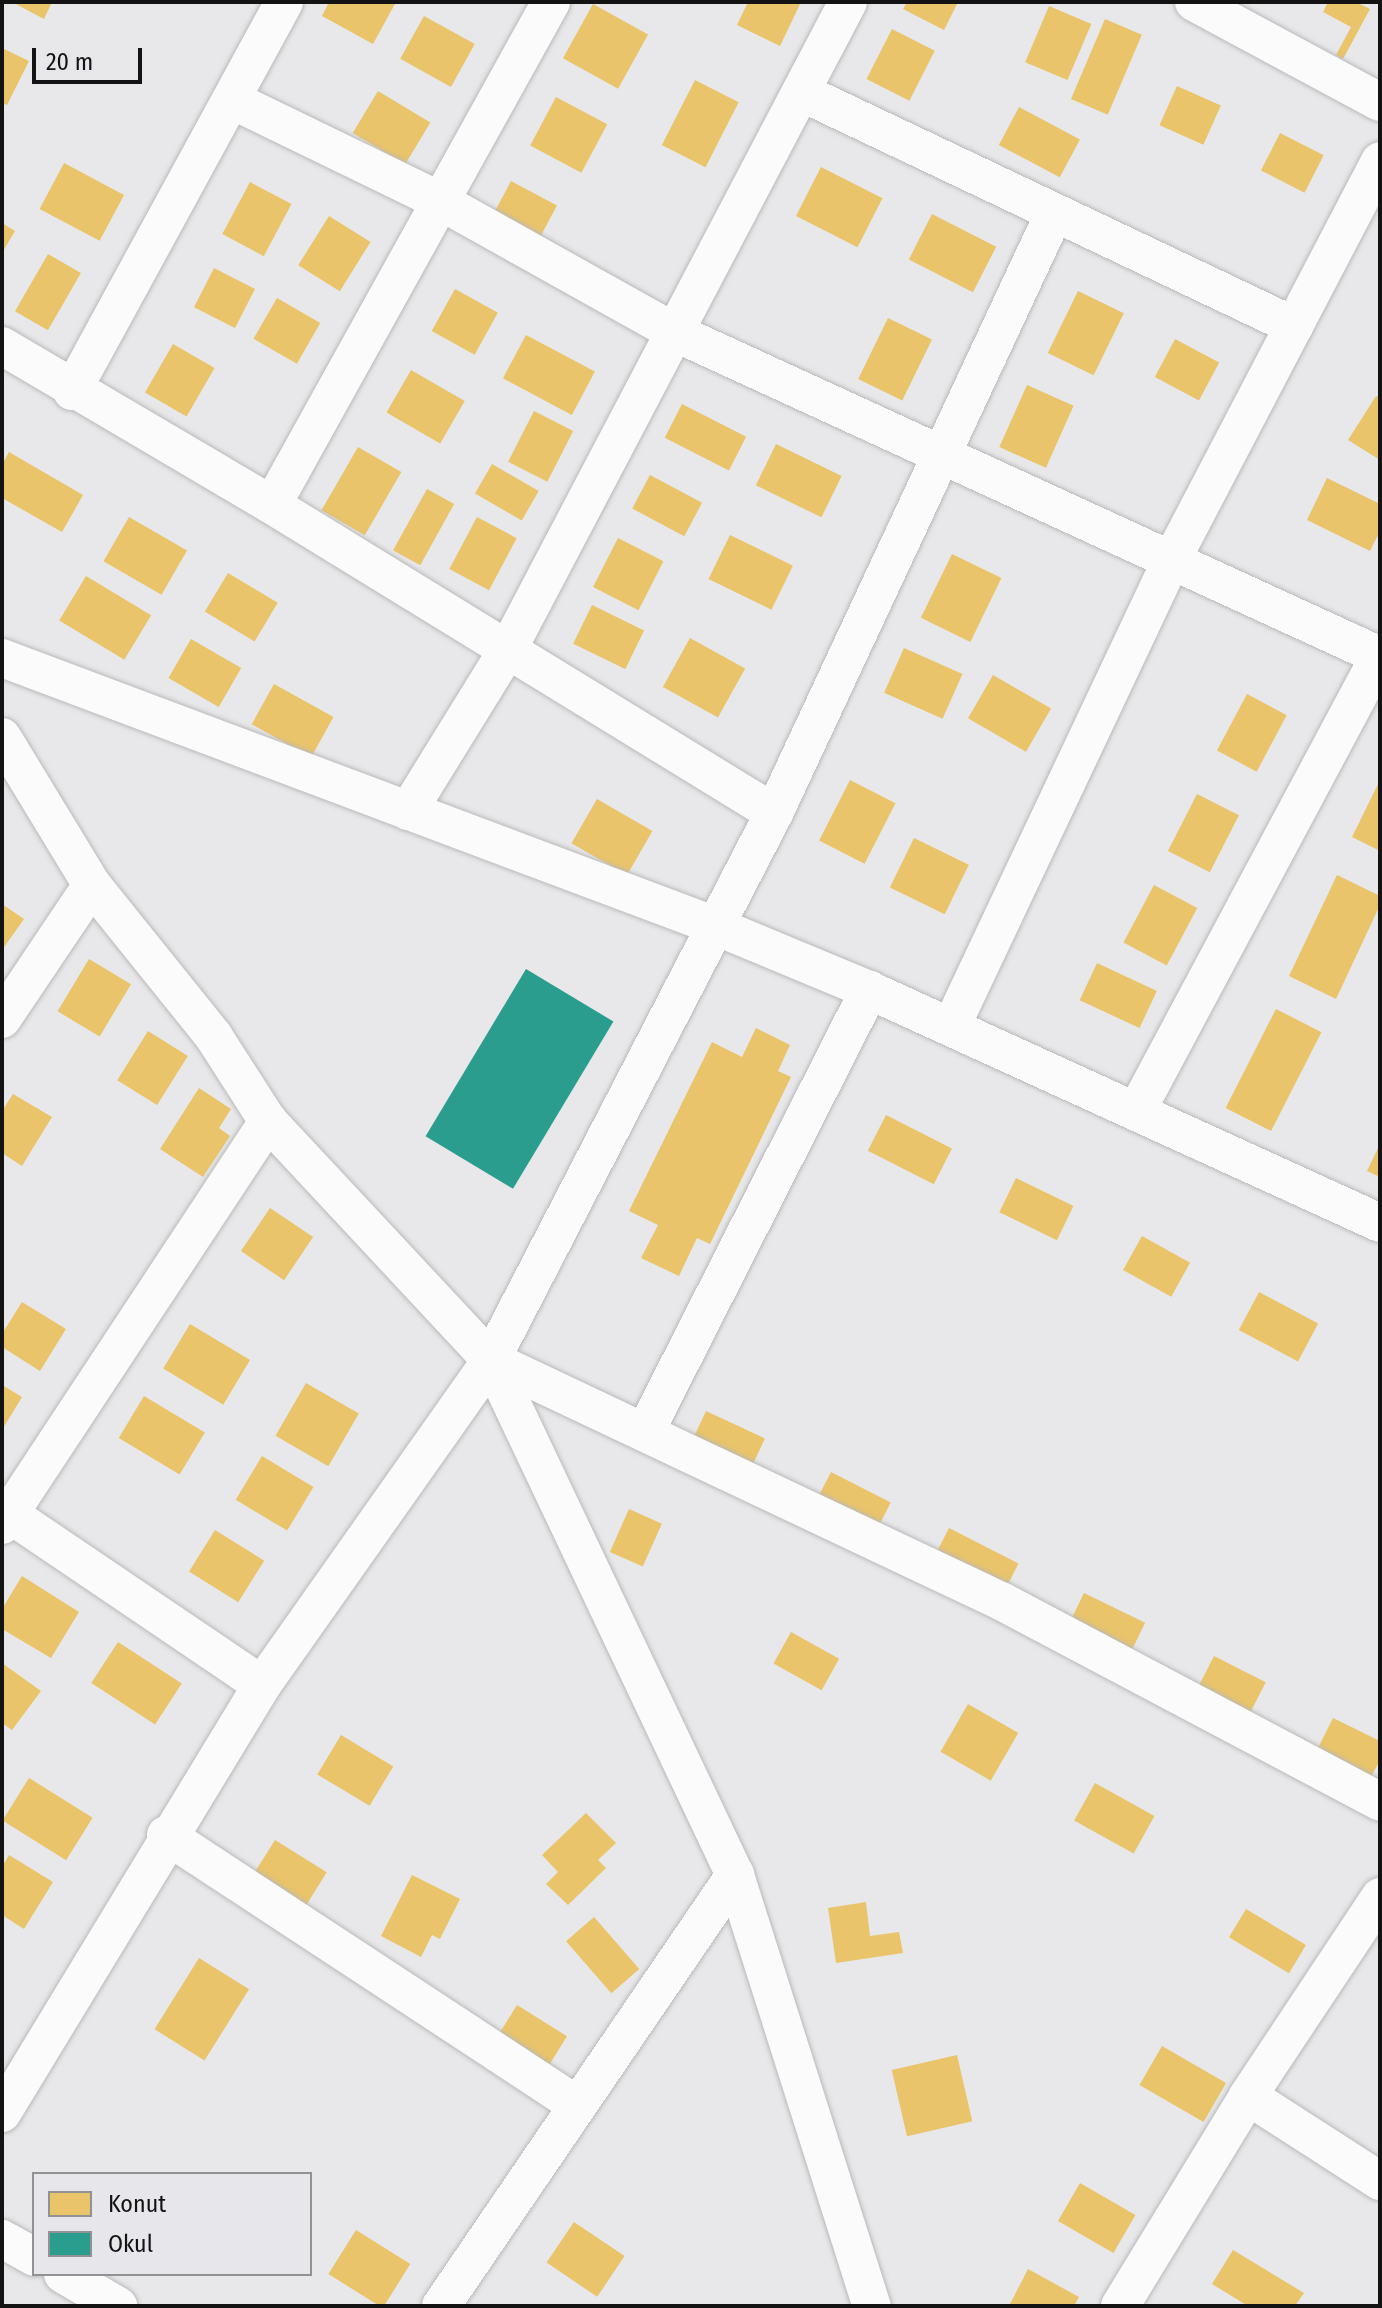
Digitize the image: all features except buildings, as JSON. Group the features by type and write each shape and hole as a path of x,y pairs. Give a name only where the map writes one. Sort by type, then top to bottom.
{"street":[{"path":"72,391 284,2"},
{"path":"272,505 551,2"},
{"path":"408,811 507,651 848,2"},
{"path":"1194,2 1380,102"},
{"path":"801,92 1053,216 1294,326"},
{"path":"232,100 440,201 674,332 939,458 1380,656 1137,1110"},
{"path":"951,1027 1171,561 1380,161"},
{"path":"2,2113 166,1835 262,1685 491,1360 713,925 774,813 1053,216"},
{"path":"2,346 72,391 272,505 774,813"},
{"path":"2,658 713,925 869,990 1380,1223"},
{"path":"2,737 92,885 214,1037 268,1121 491,1360 735,1875 872,2306"},
{"path":"2,1019 92,885"},
{"path":"645,1432 869,990"},
{"path":"262,1685 5,1516 268,1121"},
{"path":"491,1360 1003,1602 1380,1802"},
{"path":"166,1835 575,2104"},
{"path":"441,2306 575,2104 735,1875"},
{"path":"1120,2306 1248,2096 1380,1897"},
{"path":"1248,2096 1380,2181"},
{"path":"2,2239 32,2256"},
{"path":"66,2276 118,2306"}]}
